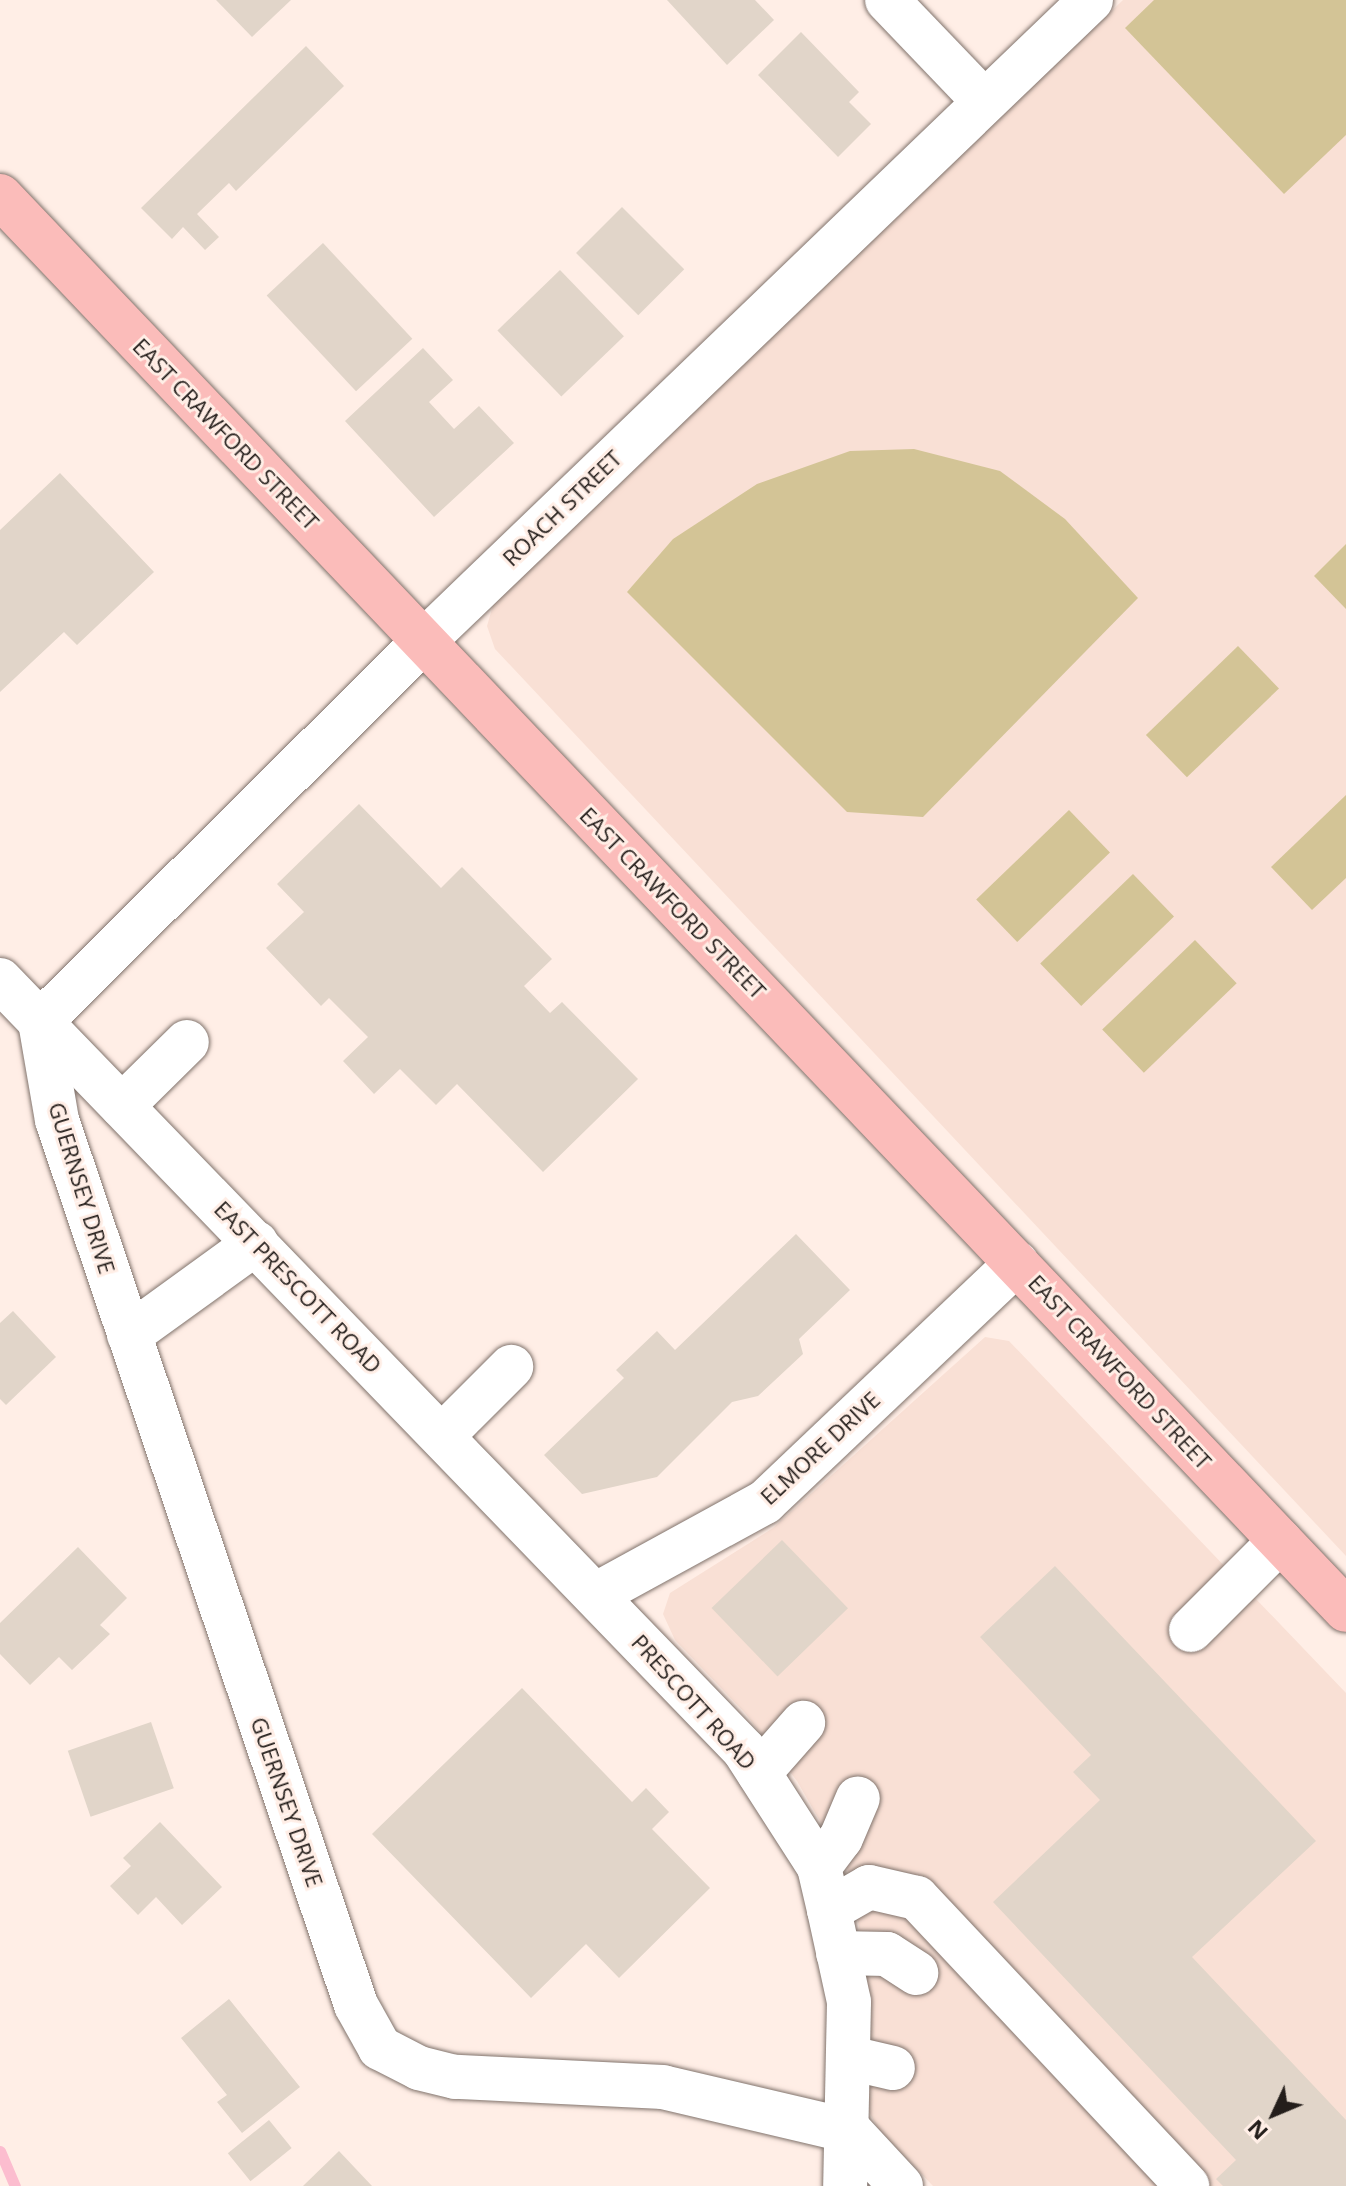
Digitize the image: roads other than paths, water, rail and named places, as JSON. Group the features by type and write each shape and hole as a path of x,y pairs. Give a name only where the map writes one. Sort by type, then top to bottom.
{"main road":[{"name":"EAST CRAWFORD STREET","path":"0,196 1346,1610"}],"street":[{"path":"887,0 984,101"},
{"name":"ROACH STREET","path":"40,1022 424,641 1091,0"},
{"name":"EAST PRESCOTT ROAD","path":"0,980 595,1595"},
{"name":"GUERNSEY DRIVE","path":"40,1022 57,1120 356,2005 380,2048 419,2068 455,2077 663,2087 850,2131"},
{"path":"122,1106 187,1042"},
{"path":"129,1335 256,1243"},
{"name":"ELMORE DRIVE","path":"595,1595 765,1502 1017,1263"},
{"path":"442,1436 511,1367"},
{"path":"1191,1630 1280,1541"},
{"name":"PRESCOTT ROAD","path":"595,1595 759,1773 819,1867 849,2002 850,2131 845,2186"},
{"path":"759,1773 803,1723"},
{"path":"819,1867 841,1838 858,1798"},
{"path":"829,1910 869,1887 917,1898 1187,2186"},
{"path":"838,1953 887,1954 916,1973"},
{"path":"850,2058 893,2068"},
{"path":"850,2131 901,2186"}],"waterway":[{"path":"0,2151 15,2186"}]}
